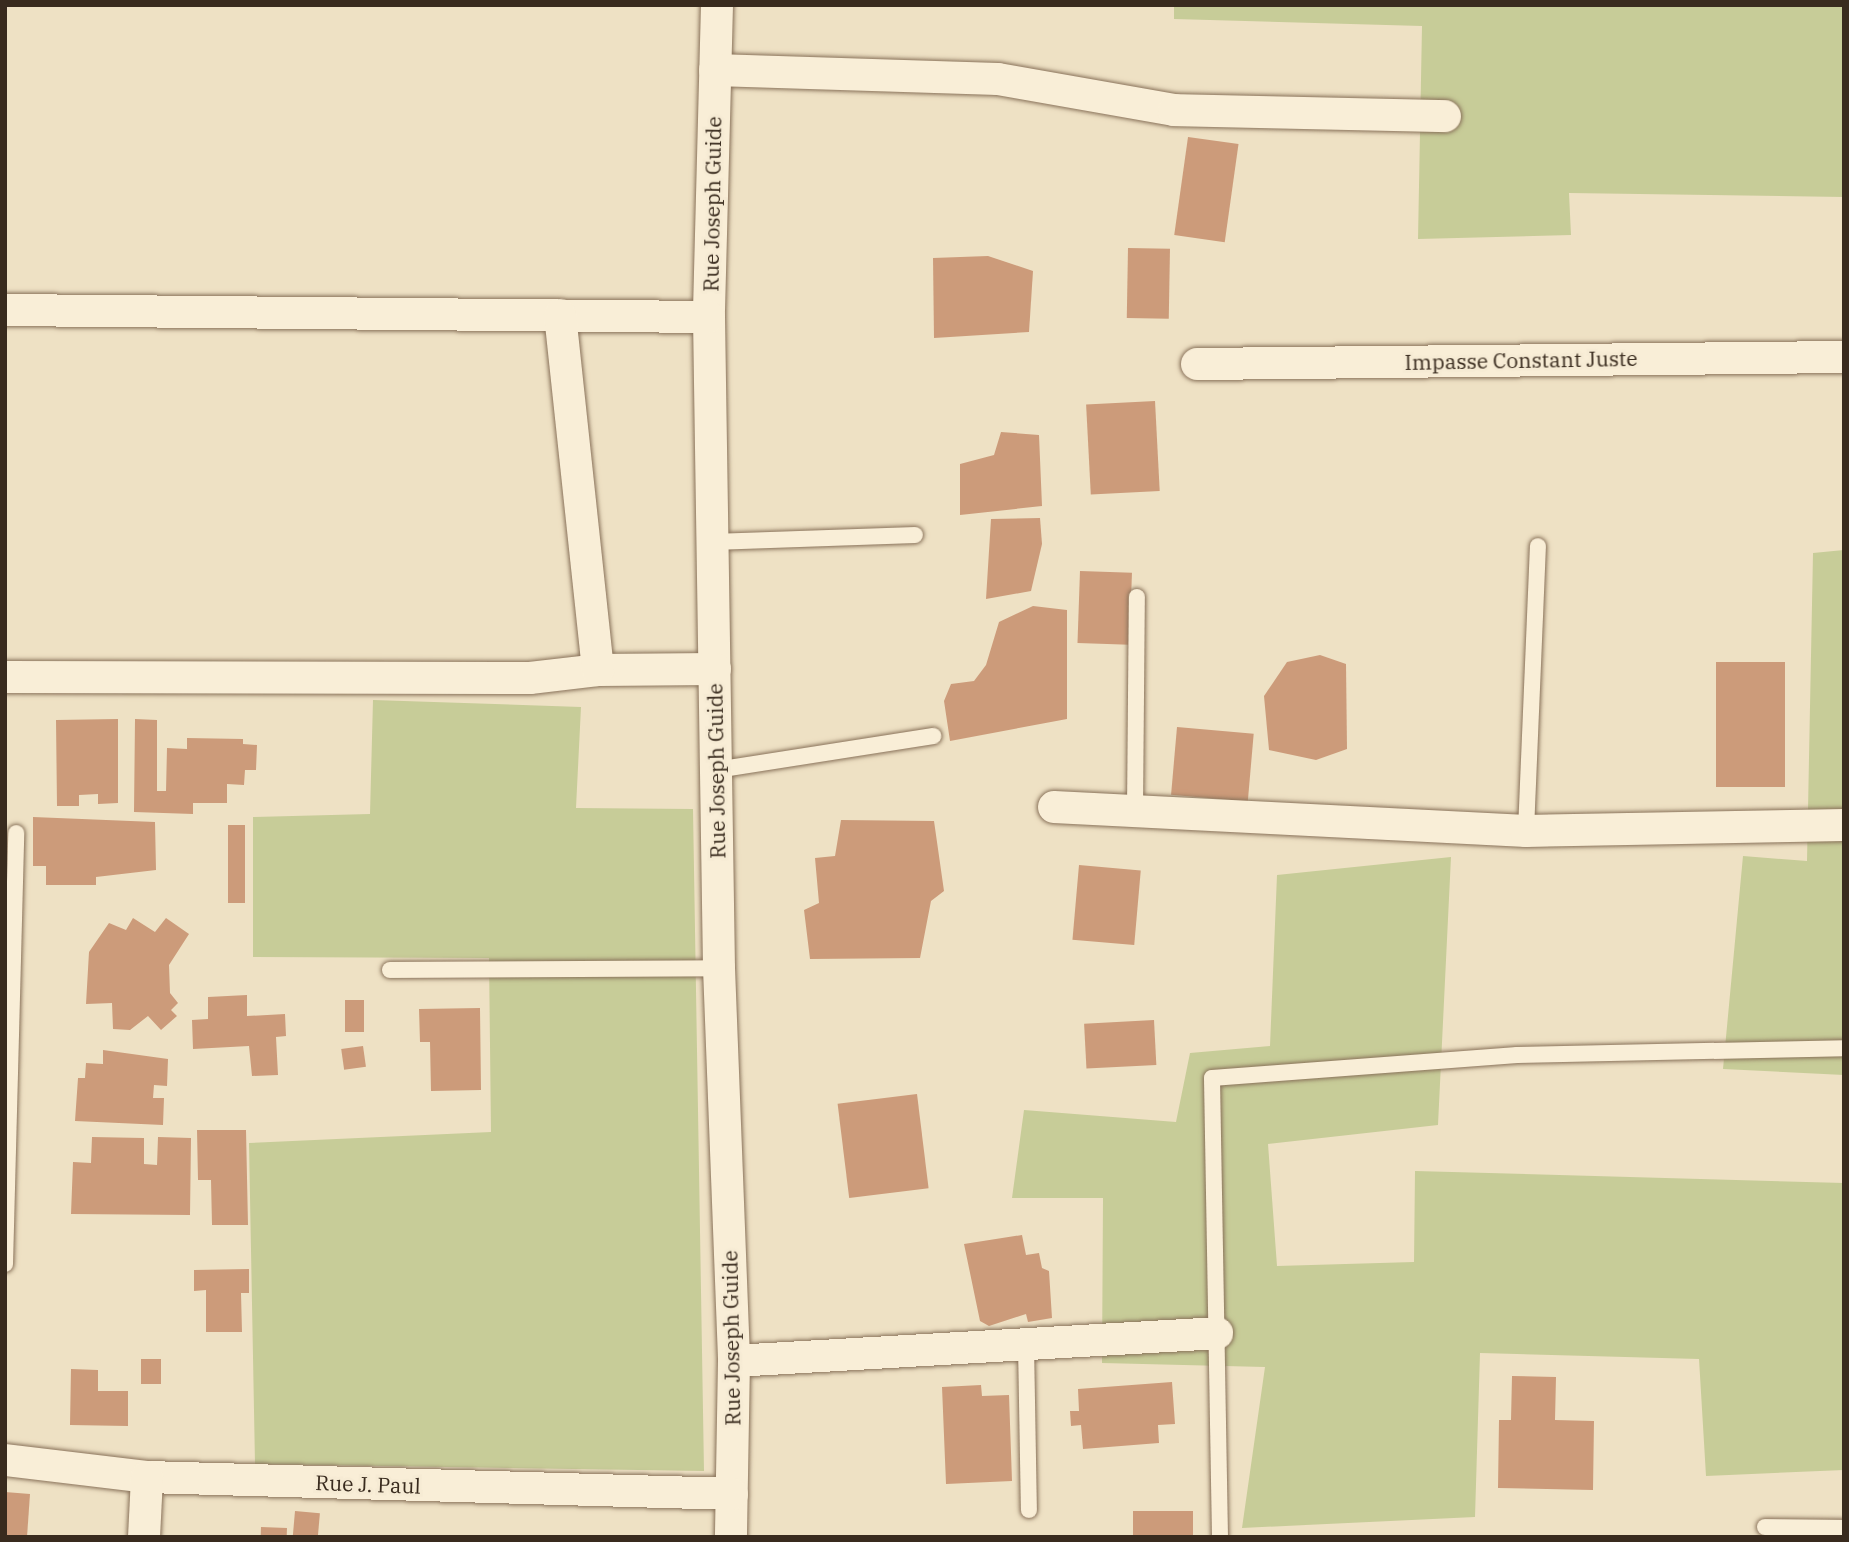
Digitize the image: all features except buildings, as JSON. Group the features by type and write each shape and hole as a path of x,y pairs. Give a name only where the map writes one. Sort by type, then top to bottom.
{"street":[{"name":"Rue Joseph Guide","path":"717,5 709,317 719,968 734,1361 731,1537"},
{"path":"715,70 998,79 1174,110 1445,116"},
{"path":"5,310 709,317"},
{"path":"560,315 598,670"},
{"name":"Impasse Constant Juste","path":"1198,364 1844,357"},
{"path":"5,677 530,678 598,670 715,669"},
{"path":"1054,807 1526,831 1844,825"},
{"path":"734,1361 1217,1333"},
{"name":"Rue J. Paul","path":"5,1460 147,1478 732,1494"},
{"path":"144,1537 147,1478"}],"lane":[{"path":"713,542 915,535"},
{"path":"1526,831 1538,546"},
{"path":"1135,810 1136,597"},
{"path":"716,770 933,736"},
{"path":"5,1264 16,833"},
{"path":"390,970 719,968"},
{"path":"1220,1537 1212,1078 1517,1055 1844,1048"},
{"path":"1026,1344 1029,1510"},
{"path":"1765,1527 1844,1528"}],"green space":[{"path":"1174,5 1844,5 1844,197 1569,193 1571,235 1418,239 1422,26 1174,19"},
{"path":"1844,550 1844,1075 1723,1069 1743,856 1807,861 1813,553"},
{"path":"373,700 581,707 576,808 693,809 704,1471 255,1464 249,1143 491,1132 489,958 253,957 253,817 370,814"},
{"path":"1451,857 1438,1125 1268,1144 1277,1266 1414,1262 1415,1171 1844,1183 1844,1470 1706,1476 1699,1359 1480,1353 1475,1517 1242,1528 1265,1367 1102,1363 1103,1198 1012,1198 1024,1110 1176,1122 1190,1053 1270,1046 1277,875"}]}
